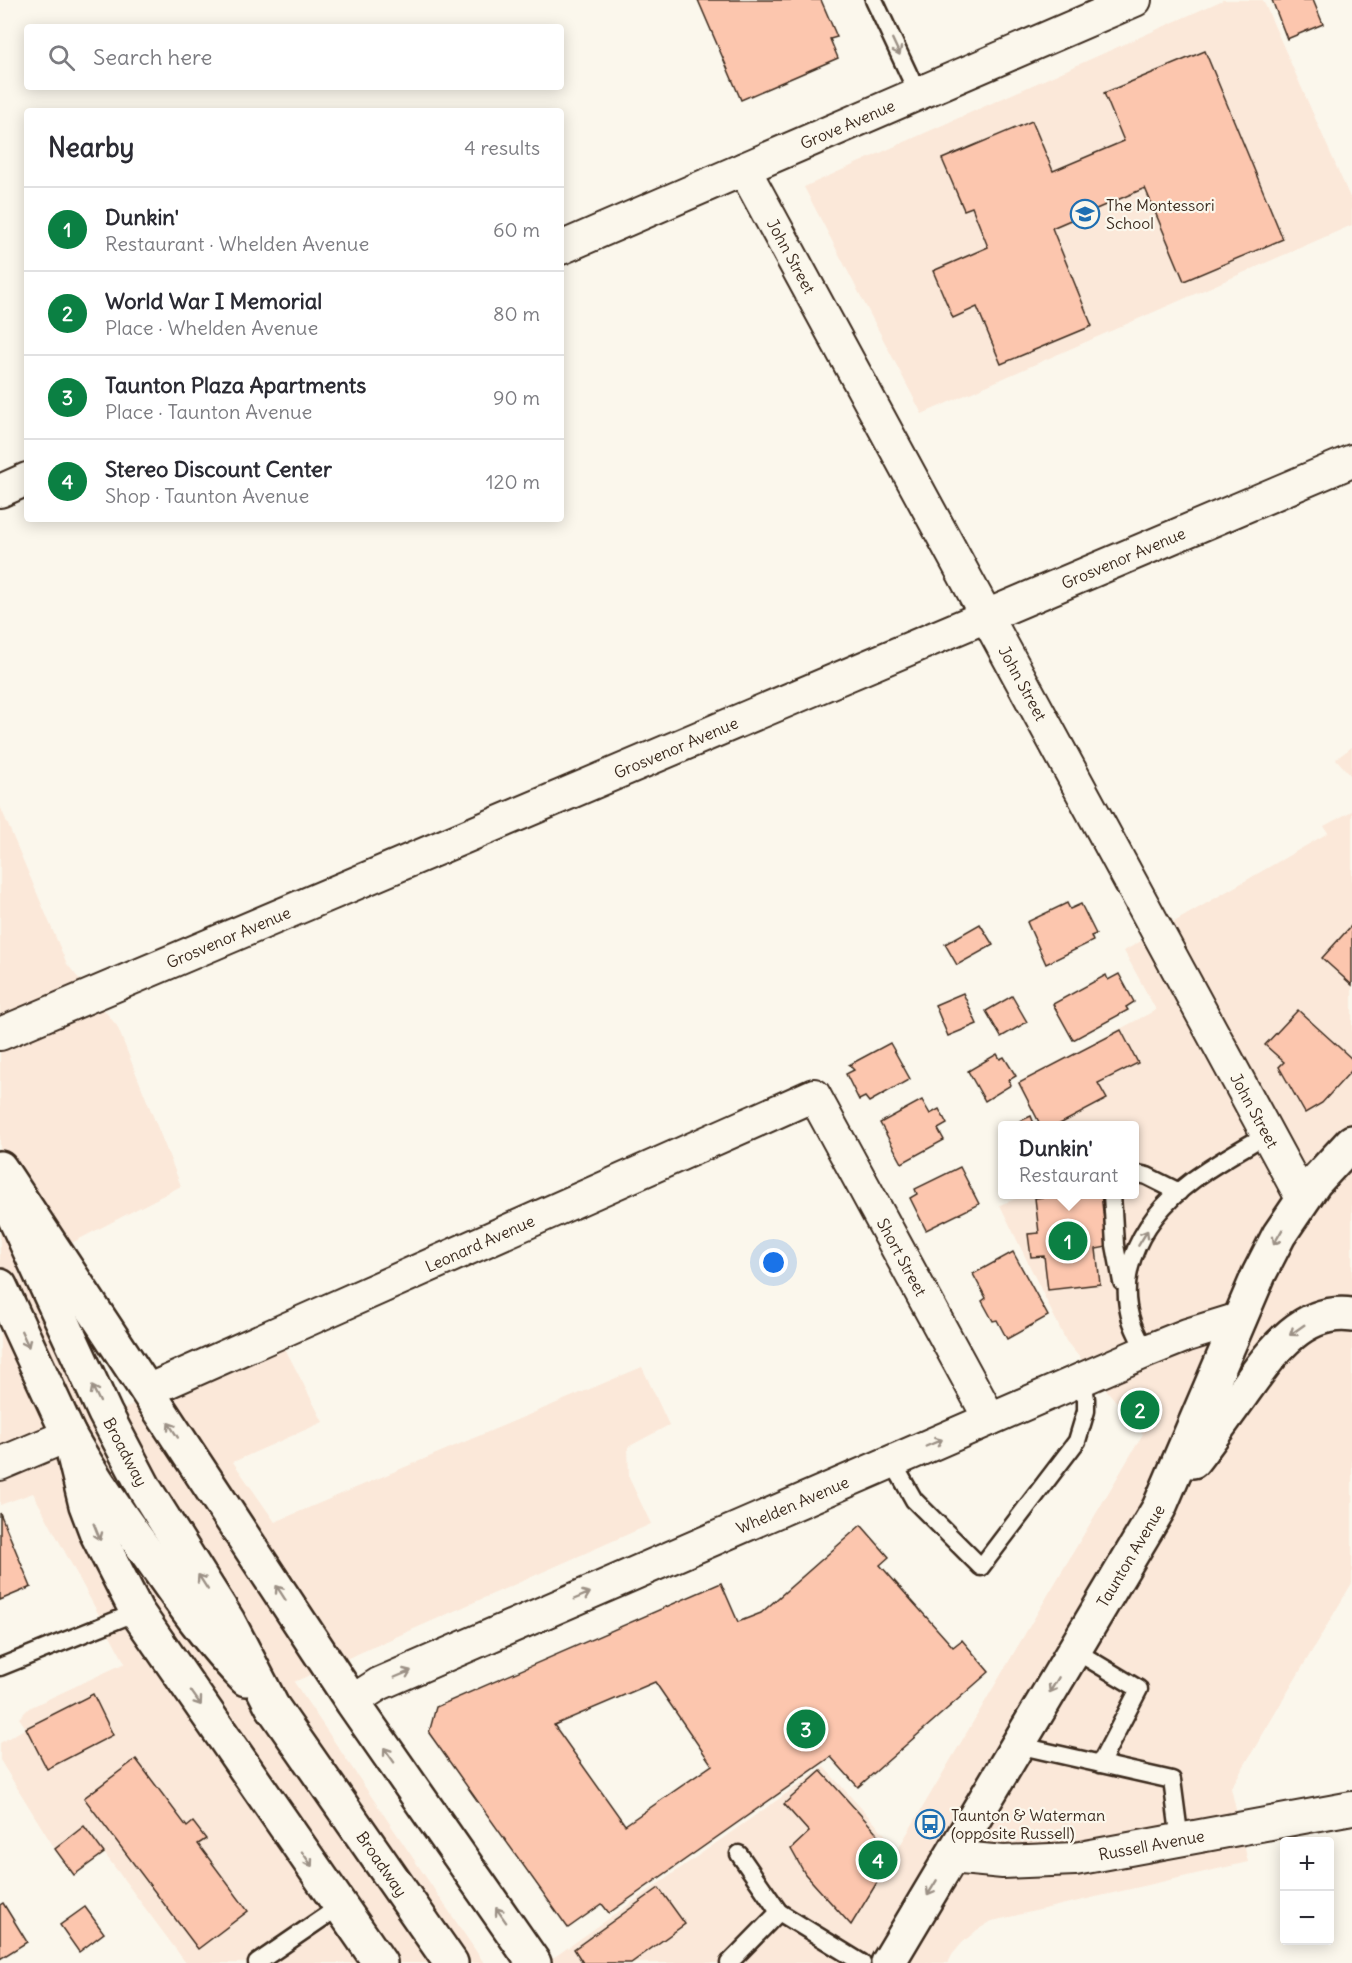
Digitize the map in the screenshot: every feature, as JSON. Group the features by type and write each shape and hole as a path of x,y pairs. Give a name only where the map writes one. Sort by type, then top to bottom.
{"main road":[{"name":"Taunton Avenue","path":"888,1963 1159,1508 1268,1254 1302,1198 1352,1142"},
{"path":"0,1168 353,1703 534,1963"},
{"name":"Broadway","path":"0,1186 70,1340 130,1462 160,1514 228,1621 272,1706 451,1963"},
{"name":"Broadway","path":"0,1286 69,1435 109,1500 214,1645 272,1706"},
{"path":"1159,1508 1283,1341 1313,1320 1336,1315 1352,1315"},
{"path":"69,1435 86,1505 97,1534 137,1612 380,1963"}],"street":[{"name":"Grove Avenue","path":"564,247 1135,0"},
{"name":"John Street","path":"744,169 1302,1198"},
{"name":"Grosvenor Avenue","path":"0,1034 1352,461"},
{"path":"0,491 24,480"},
{"name":"Leonard Avenue","path":"147,1391 814,1095"},
{"name":"Short Street","path":"814,1095 990,1419"},
{"name":"Whelden Avenue","path":"353,1703 380,1684 892,1461 1147,1351 1187,1335 1239,1319"},
{"path":"0,1464 69,1435"},
{"name":"Russell Avenue","path":"951,1857 1003,1862 1058,1861 1098,1856 1352,1808"}],"lane":[{"path":"874,0 918,94"},
{"path":"1127,1304 1127,1274 1131,1260 1156,1216 1191,1181 1267,1134"},
{"path":"1139,1174 1179,1192"},
{"path":"1112,1199 1115,1245 1131,1323 1147,1351"},
{"path":"892,1461 914,1500 981,1567 1077,1441 1086,1411 1083,1379"},
{"path":"0,1667 137,1612"},
{"path":"1074,1650 1139,1689 1100,1764"},
{"path":"1017,1745 1172,1780 1180,1841"},
{"path":"739,1854 779,1912 862,1963"},
{"path":"257,1963 340,1906"},
{"path":"729,1963 779,1912"}],"shaded area":[{"name":"The Montessori School","path":"1223,0 1263,0 1352,202 1352,225 922,414 804,187"},
{"path":"1352,747 1352,777 1336,759"},
{"path":"0,806 67,964 117,1026 181,1186 18,1271 94,1423 279,1337 323,1422 233,1462 275,1522 642,1367 669,1425 628,1447 629,1478 651,1524 294,1682 484,1963 186,1963 84,1826 55,1849 0,1760 0,1743 26,1728 19,1718 29,1708 125,1663 33,1493 0,1505"},
{"path":"1352,811 1352,1583 1231,1788 1248,1862 992,1921 962,1943 948,1963 546,1963 824,1767 898,1849 1143,1434 1066,1341 1000,1205 1015,1199 1139,1199 1139,1121 1038,1121 1017,1083 1156,1010 1124,951 1328,833 1324,826"}],"building":[{"path":"698,0 821,0 837,37 830,39 838,58 741,100"},
{"path":"1272,0 1313,0 1323,24 1287,39"},
{"path":"1205,51 1283,239 1184,281 1145,188 1052,228 1092,326 1001,364 977,307 953,318 933,271 988,247 972,207 964,210 942,159 1032,121 1053,171 1124,141 1104,93"},
{"path":"1067,903 1070,909 1081,904 1096,934 1091,936 1093,941 1046,964 1027,922"},
{"path":"980,924 993,945 957,965 945,944"},
{"path":"1352,925 1352,985 1322,958"},
{"path":"1119,974 1134,1002 1126,1007 1128,1010 1073,1040 1053,1004 1106,975 1108,980"},
{"path":"963,993 977,1024 948,1036 935,1005"},
{"path":"1012,996 1027,1022 1001,1037 986,1011"},
{"path":"1298,1010 1352,1059 1352,1070 1322,1103 1305,1113 1279,1067 1284,1062 1265,1045"},
{"path":"1121,1030 1138,1063 1098,1083 1107,1099 1065,1121 1038,1121 1019,1083"},
{"path":"890,1043 910,1079 869,1102 865,1097 859,1100 846,1074 854,1070 849,1065"},
{"path":"997,1054 1000,1059 1004,1057 1016,1076 1009,1080 1011,1085 985,1101 968,1071"},
{"path":"922,1100 930,1114 939,1109 947,1124 938,1129 944,1140 902,1163 880,1123"},
{"path":"1031,1116 1033,1121 1020,1121"},
{"path":"960,1167 979,1204 926,1230 910,1198 917,1194 915,1189"},
{"path":"1035,1199 1102,1199 1107,1247 1096,1249 1100,1284 1048,1290 1044,1256 1031,1257 1028,1234 1039,1233"},
{"path":"1013,1252 1048,1316 1007,1339 997,1320 993,1321 982,1301 986,1298 973,1274"},
{"path":"0,1513 31,1587 0,1600"},
{"path":"861,1525 889,1557 880,1565 953,1647 962,1640 989,1672 858,1787 831,1757 609,1913 602,1904 568,1928 429,1733 436,1707 721,1583 738,1622 761,1613","holes":["655,1682 712,1765 625,1825 554,1725"]},
{"path":"93,1694 113,1735 47,1769 26,1728"},
{"path":"136,1759 187,1827 193,1822 206,1839 198,1844 248,1911 198,1949 84,1798"},
{"path":"821,1771 895,1853 851,1925 805,1874 791,1849 809,1832 784,1804"},
{"path":"84,1826 104,1853 74,1875 55,1849"},
{"path":"659,1888 685,1924 631,1963 583,1963 574,1949"},
{"path":"3,1903 27,1942 0,1959 0,1905"},
{"path":"85,1907 104,1933 79,1952 60,1925"}],"place":[{"name":"The Montessori School","path":"1085,214"},
{"name":"Dunkin'","path":"1068,1241"},
{"name":"World War I Memorial","path":"1140,1410"},
{"name":"Taunton Plaza Apartments","path":"806,1729"},
{"name":"Taunton & Waterman (opposite Russell)","path":"930,1824"},
{"name":"Stereo Discount Center","path":"878,1860"}]}
